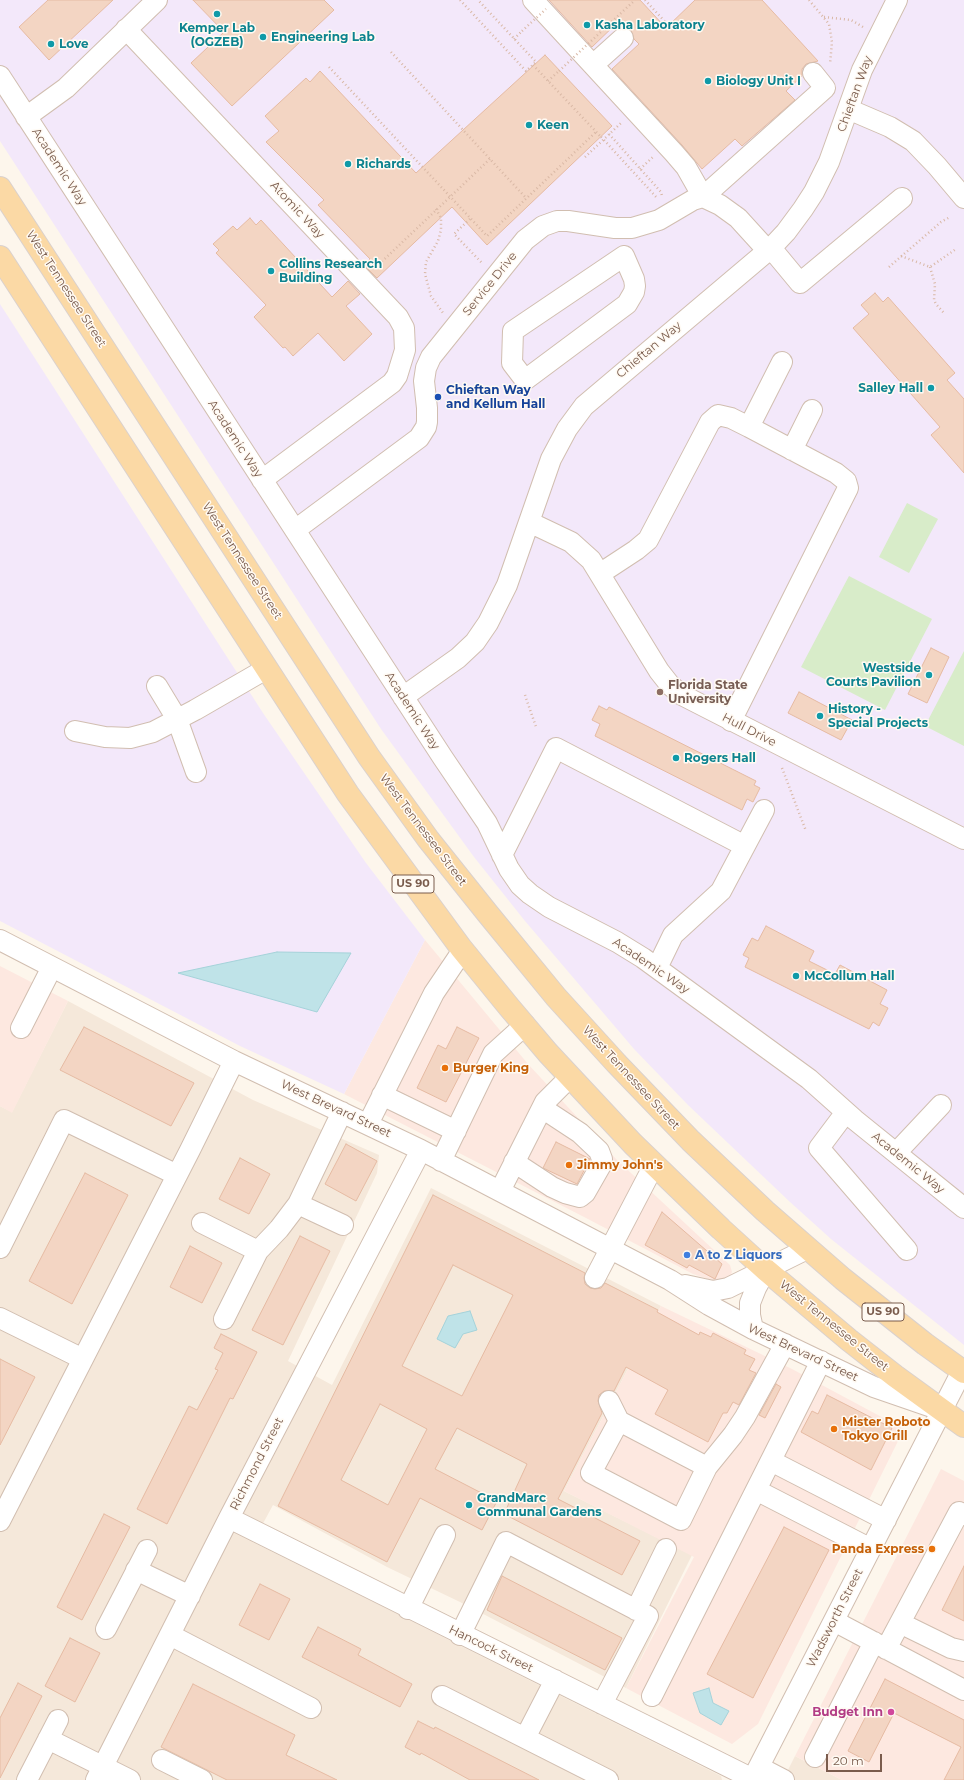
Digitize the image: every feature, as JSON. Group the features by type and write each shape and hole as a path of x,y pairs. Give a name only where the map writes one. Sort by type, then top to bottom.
{"main road":[{"name":"West Tennessee Street","path":"0,188 369,757 428,839 556,997 617,1064 702,1151 807,1249 919,1340 963,1372"},
{"name":"West Tennessee Street","path":"0,257 348,794 463,950 570,1077 654,1165 766,1270 849,1340 964,1426"}],"street":[{"path":"26,117 66,88 157,0"},
{"name":"Chieftan Way","path":"403,697 453,662 467,650 482,632 503,596 551,459 567,429 584,406 769,250 800,214 819,184 834,152 865,63 897,0"},
{"path":"539,5 680,160 703,197 720,205 738,218 800,283 902,198"},
{"name":"Atomic Way","path":"126,30 398,317 404,328 406,340 405,350 397,376 386,390 262,480"},
{"path":"593,65 623,38"},
{"name":"Service Drive","path":"294,530 419,438 426,427 427,422 427,408 424,388 426,368 431,357 522,244 538,229 552,222 562,221 627,229 659,220 693,200 703,197 825,88 821,71"},
{"name":"Academic Way","path":"0,76 294,530 487,823 516,880 536,899 617,942 657,968 809,1079 896,1154 964,1208"},
{"path":"848,109 890,127 913,141 937,166 964,198"},
{"path":"624,256 513,331 512,363 525,380 627,304 634,292 635,286 634,279 624,256 627,229"},
{"path":"402,360 426,368"},
{"path":"749,427 782,362"},
{"path":"792,450 812,410"},
{"path":"600,573 636,550 648,540 714,417 718,415 724,416 749,427 836,473 846,481 848,488 731,721"},
{"name":"Hull Drive","path":"529,522 554,532 576,546 591,560 654,662 670,685 689,700 962,835"},
{"path":"75,731 105,737 130,738 153,732 266,669"},
{"path":"157,686 177,719 196,772"},
{"path":"502,855 556,748 745,846"},
{"path":"657,968 673,935 721,891 764,810"},
{"name":"West Brevard Street","path":"0,940 234,1061 421,1150 670,1280 709,1305 753,1330 874,1387 942,1410"},
{"path":"368,1124 434,993 463,950"},
{"path":"21,1028 52,967"},
{"path":"441,1161 493,1054 525,1025"},
{"path":"0,1521 234,1061"},
{"path":"500,1191 545,1102 570,1077"},
{"path":"382,1095 456,1131"},
{"path":"896,1154 941,1105"},
{"path":"514,1162 552,1187 570,1195 580,1197 584,1194 601,1165 602,1159 599,1151 580,1133 542,1108"},
{"path":"224,1319 258,1251 279,1229 298,1204 342,1112"},
{"path":"846,1112 819,1148 907,1250"},
{"path":"0,1248 64,1120 177,1175"},
{"name":"Richmond Street","path":"100,1773 229,1518 421,1150"},
{"path":"595,1278 654,1165"},
{"path":"298,1204 343,1225"},
{"path":"202,1223 258,1251"},
{"name":"West Brevard Street","path":"670,1280 686,1285 713,1290 728,1288 807,1249"},
{"path":"753,1330 750,1315 750,1303 766,1270"},
{"path":"0,1318 83,1359"},
{"path":"619,1421 591,1473 681,1520 708,1467 745,1417 785,1344"},
{"path":"652,1696 821,1362"},
{"name":"Wadsworth Street","path":"755,1775 942,1410 963,1372"},
{"path":"609,1401 619,1421 708,1467"},
{"path":"771,1461 886,1520"},
{"path":"756,1490 871,1549"},
{"path":"815,1757 880,1646 900,1623 959,1512 964,1515"},
{"name":"Hancock Street","path":"229,1518 460,1635 602,1704 755,1775 784,1780"},
{"path":"408,1608 444,1535"},
{"path":"460,1635 506,1542 648,1616 602,1704"},
{"path":"636,1610 666,1549"},
{"path":"106,1629 147,1550"},
{"path":"136,1570 190,1596"},
{"path":"834,1621 964,1690"},
{"path":"900,1623 960,1648"},
{"path":"170,1635 311,1708"},
{"path":"525,1738 555,1680"},
{"path":"442,1696 608,1780"},
{"path":"27,1780 58,1720"},
{"path":"48,1739 100,1773 130,1780"},
{"path":"162,1760 192,1778"}],"path":[{"path":"460,0 526,71 536,62 478,0"},
{"path":"548,81 635,0"},
{"path":"645,0 668,25"},
{"path":"809,0 829,24 832,35 821,71"},
{"path":"514,39 522,31 539,5"},
{"path":"824,17 850,20 865,28"},
{"path":"391,52 526,198"},
{"path":"533,65 659,199"},
{"path":"329,68 487,236 596,132"},
{"path":"585,157 624,120"},
{"path":"610,134 662,192 663,199"},
{"path":"372,270 490,159"},
{"path":"436,209 441,218 442,230 438,241 426,262 425,274 430,296 435,304 446,315"},
{"path":"889,267 941,222 950,217"},
{"path":"470,219 454,234 484,264"},
{"path":"930,267 956,249"},
{"path":"901,256 930,267"},
{"path":"930,267 935,284 934,300 944,313"},
{"path":"525,695 536,727"},
{"path":"878,728 883,719"},
{"path":"781,766 806,831"}],"shaded area":[{"name":"Florida State University","path":"0,0 964,0 964,1345 831,1239 688,1105 634,1049 525,921 474,857 381,729 0,141"},
{"path":"0,304 263,713 366,863 425,940 344,1094 240,1046 0,921"},
{"path":"425,940 528,1064 617,1160 730,1265 732,1272 729,1279 722,1282 693,1274 344,1094"},
{"path":"0,966 68,1001 12,1113 0,1106"},
{"path":"68,1001 253,1100 379,1155 377,1173 288,1361 332,1385 431,1188 661,1306 564,1491 692,1555 626,1688 460,1602 387,1567 273,1505 253,1542 721,1776 722,1780 0,1780 0,1106 12,1112"},
{"path":"661,1306 792,1369 904,1429 758,1724 732,1744 626,1688 694,1557 564,1491"},
{"name":"Budget Inn","path":"941,1469 964,1481 964,1780 842,1780 795,1756"},
{"path":"795,1756 842,1780 783,1780"}],"green space":[{"path":"907,503 938,519 909,573 879,557"},
{"path":"849,576 932,619 885,710 801,667"},
{"path":"964,651 964,746 925,726"}],"water":[{"path":"277,952 351,953 317,1012 178,973"},
{"path":"470,1311 477,1330 463,1334 455,1348 437,1339 448,1316"},
{"path":"709,1688 713,1703 729,1711 721,1725 700,1713 693,1693"}],"building":[{"name":"Love","path":"48,0 113,0 49,60 19,27"},
{"name":"Engineering Lab","path":"193,0 324,0 334,10 232,106 191,63 224,32"},
{"name":"Biology Unit I","path":"549,0 640,0 666,28 695,0 762,0 818,61 806,64 802,69 802,76 786,91 795,100 742,146 735,139 702,169 612,69 639,44 634,39 631,30 623,27 618,22 592,47"},
{"path":"545,55 612,126 487,245 452,207 377,278 364,265 370,259 318,205 324,200 266,142 279,131 265,116 306,78 310,82 320,71 416,173"},
{"name":"Collins Research Building","path":"250,218 256,225 261,220 332,297 348,281 360,294 346,306 372,334 344,361 318,333 293,356 285,347 283,348 254,317 266,305 216,253 219,250 213,244 233,226 237,230"},
{"name":"Salley Hall","path":"875,293 883,302 888,297 955,373 947,380 964,399 964,473 931,435 940,427 853,328 869,314 861,305"},
{"name":"Westside Courts Pavilion","path":"931,648 949,657 927,703 908,694"},
{"name":"History - Special Projects","path":"799,692 852,720 841,740 788,713"},
{"name":"Rogers Hall","path":"599,706 607,710 609,707 756,781 754,785 760,788 753,802 747,799 742,810 595,736 600,724 592,720"},
{"name":"McCollum Hall","path":"766,926 814,951 809,961 835,974 840,965 887,990 880,1004 888,1008 879,1026 873,1022 869,1029 745,967 749,958 743,955 752,938 758,941"},
{"path":"84,1027 194,1083 171,1126 60,1070"},
{"name":"Burger King","path":"457,1027 479,1038 446,1102 417,1088 438,1045 446,1049"},
{"name":"Jimmy John's","path":"556,1142 590,1159 577,1184 543,1168"},
{"path":"346,1144 377,1161 356,1201 325,1184"},
{"path":"240,1158 270,1174 249,1214 219,1199"},
{"path":"85,1173 128,1195 72,1304 29,1281"},
{"path":"433,1195 585,1273 585,1284 590,1288 601,1288 605,1283 658,1310 657,1312 699,1335 700,1332 711,1337 713,1333 746,1350 744,1354 755,1359 749,1370 756,1373 739,1405 733,1402 727,1413 723,1413 708,1442 655,1414 668,1390 626,1367 614,1391 604,1391 599,1395 598,1401 602,1413 558,1499 640,1541 622,1575 504,1514 527,1464 457,1428 435,1469 497,1501 482,1530 420,1498 387,1562 278,1506","holes":["453,1265 513,1295 462,1396 402,1366","380,1404 427,1429 388,1505 341,1480"]},
{"name":"A to Z Liquors","path":"662,1212 722,1264 715,1279 689,1265 687,1268 645,1245"},
{"path":"300,1236 330,1251 283,1345 252,1330"},
{"path":"190,1246 222,1263 202,1303 170,1287"},
{"path":"221,1334 257,1352 233,1399 230,1398 167,1524 137,1509 189,1406 197,1410 218,1370 215,1369 223,1353 214,1348"},
{"path":"0,1359 35,1377 0,1445"},
{"path":"776,1384 781,1387 765,1418 759,1415"},
{"path":"827,1395 892,1428 871,1470 801,1432 812,1411 818,1414"},
{"path":"104,1514 130,1527 82,1620 57,1607"},
{"path":"784,1527 829,1550 753,1698 707,1674"},
{"path":"964,1566 964,1621 942,1610"},
{"path":"502,1576 622,1638 605,1670 487,1610"},
{"path":"260,1584 290,1599 269,1640 239,1625"},
{"path":"318,1627 361,1649 358,1655 412,1684 400,1707 302,1657"},
{"path":"70,1638 100,1653 75,1702 45,1686"},
{"path":"885,1679 964,1720 964,1780 944,1780 961,1747 894,1713 869,1762 848,1751"},
{"path":"18,1683 42,1696 0,1778 0,1718"},
{"path":"193,1684 295,1735 286,1755 337,1780 227,1780 161,1747"},
{"path":"418,1721 434,1729 435,1727 539,1780 470,1780 421,1753 420,1755 405,1747"}],"place":[{"name":"Kemper Lab (OGZEB)","path":"217,14"},
{"name":"Kasha Laboratory","path":"587,25"},
{"name":"Engineering Lab","path":"263,37"},
{"name":"Love","path":"51,44"},
{"name":"Biology Unit I","path":"708,81"},
{"name":"Keen","path":"529,125"},
{"name":"Richards","path":"348,164"},
{"name":"Collins Research Building","path":"271,271"},
{"name":"Salley Hall","path":"931,388"},
{"name":"Chieftan Way and Kellum Hall","path":"438,397"},
{"name":"Westside Courts Pavilion","path":"929,675"},
{"name":"Florida State University","path":"660,692"},
{"name":"History - Special Projects","path":"820,716"},
{"name":"Rogers Hall","path":"676,758"},
{"name":"McCollum Hall","path":"796,976"},
{"name":"Burger King","path":"445,1068"},
{"name":"Jimmy John's","path":"569,1165"},
{"name":"A to Z Liquors","path":"687,1255"},
{"name":"Mister Roboto Tokyo Grill","path":"834,1429"},
{"name":"GrandMarc Communal Gardens","path":"469,1505"},
{"name":"Panda Express","path":"932,1549"},
{"name":"Budget Inn","path":"891,1712"}]}
